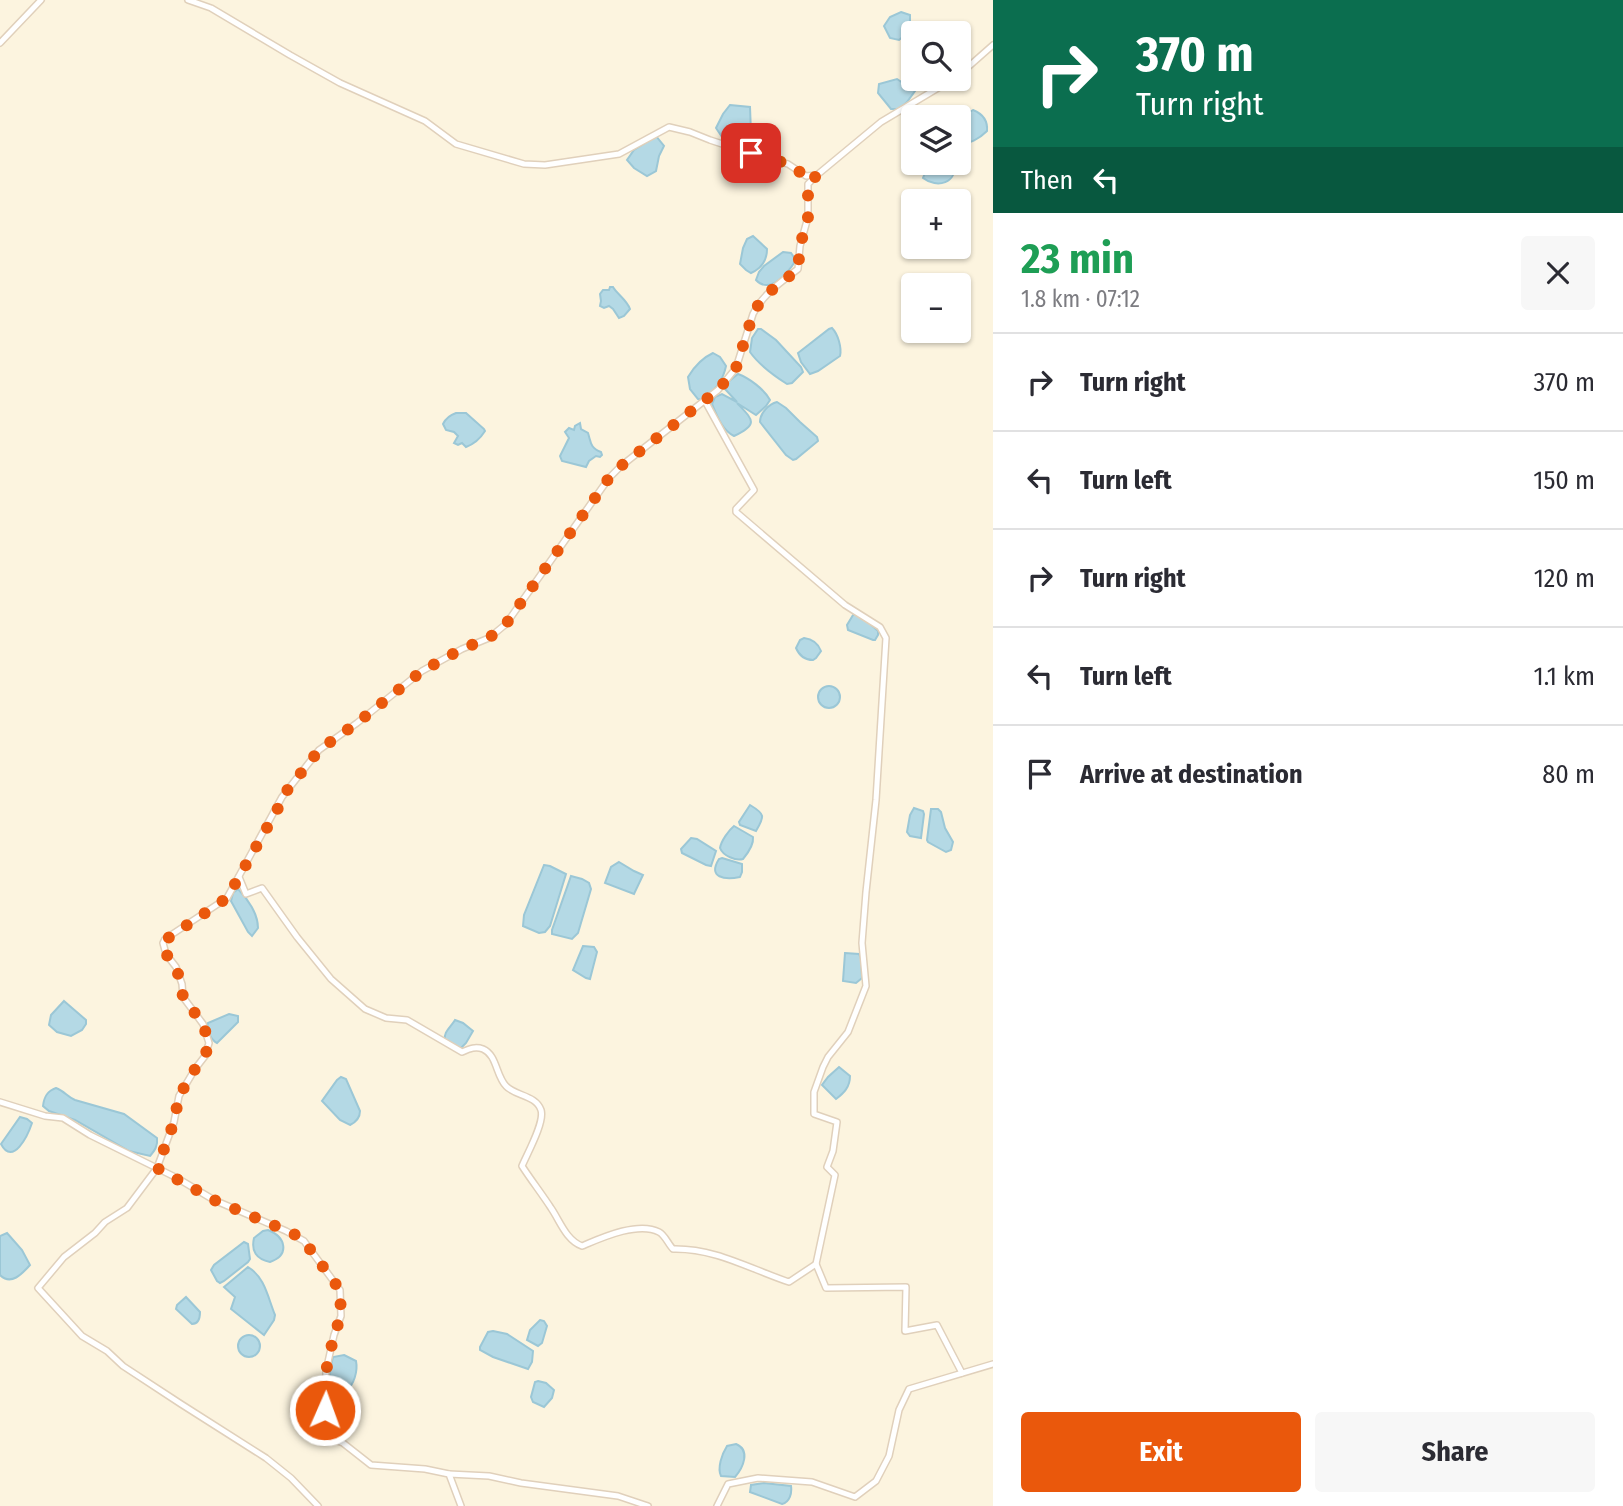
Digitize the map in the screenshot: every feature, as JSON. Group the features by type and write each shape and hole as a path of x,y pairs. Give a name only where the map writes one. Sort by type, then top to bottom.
{"street":[{"path":"1,38 41,0"},
{"path":"188,0 211,8 340,83 425,121 456,144 524,164 545,165 619,154 669,127 788,164 806,176 817,175"},
{"path":"971,64 993,45"},
{"path":"318,1506 291,1478 266,1458 181,1405 82,1336 38,1288 64,1257 105,1222 127,1208 157,1168 174,1122 179,1096 205,1056 209,1043 203,1024 183,997 176,967 166,954 163,943 227,898 282,797 319,750 422,671 489,638 506,624 609,478 718,390 736,368 753,314 761,300 798,270 800,246 808,217 808,184 881,122 933,91"},
{"path":"705,401 754,490 737,507 736,512 835,596 880,627 887,638 876,800 862,943 866,986 848,1032 828,1056 814,1092 814,1114 837,1122 833,1151 827,1167 835,1175 816,1264 826,1288 906,1287 905,1331 937,1325 962,1373"},
{"path":"239,877 246,894 262,888 331,979 365,1009 386,1018 407,1020 462,1052 472,1048 486,1051 507,1088 536,1102 541,1111 541,1121 522,1167 575,1243 582,1246 613,1233 653,1230 659,1232 673,1249 711,1253 789,1282 816,1264"},
{"path":"0,1102 45,1116 63,1118 214,1200 294,1234 304,1241 340,1290 341,1316 326,1371 325,1410 320,1434 343,1443 371,1465 489,1476 618,1496 649,1506"},
{"path":"717,1506 728,1483 758,1478 812,1482 855,1497 876,1482 889,1456 899,1410 909,1389 993,1364"},
{"path":"449,1474 461,1506"}],"water":[{"path":"901,12 910,15 910,21 901,21 899,40 890,38 884,26 890,17"},
{"path":"897,79 901,82 901,91 915,91 900,109 891,109 878,93 879,84"},
{"path":"730,105 750,107 751,133 740,143 722,137 716,128"},
{"path":"971,111 980,113 987,124 987,131 971,142"},
{"path":"656,136 664,146 656,171 647,176 627,160 634,150"},
{"path":"924,175 953,175 940,183 923,178"},
{"path":"753,236 767,249 763,263 751,273 740,264 747,239"},
{"path":"783,252 791,253 796,260 784,276 767,285 756,280 764,266"},
{"path":"613,287 630,309 619,318 609,306 600,306 600,294"},
{"path":"832,328 839,341 840,356 810,374 798,353"},
{"path":"758,329 776,340 801,367 803,372 792,383 787,384 772,373 750,352 752,338"},
{"path":"713,353 720,357 726,366 725,371 711,393 703,400 698,399 690,389 688,377 705,357"},
{"path":"738,374 756,384 770,400 756,415 737,403 751,421 748,428 734,436 723,426 712,404 715,397 722,394 737,402 725,389 728,382"},
{"path":"777,402 817,437 818,441 793,460 760,422 766,409"},
{"path":"456,413 466,413 485,431 477,441 466,447 462,443 454,443 458,436 446,430 443,424 448,417"},
{"path":"580,423 581,429 588,433 593,447 602,455 589,461 586,467 562,461 560,456 569,438 565,432 569,428 574,430"},
{"path":"856,614 878,631 875,640 848,630 847,625"},
{"path":"804,638 814,642 821,651 813,660 803,657 796,648"},
{"path":"829,686 837,689 840,697 837,705 829,708 821,705 818,697 821,689"},
{"path":"750,805 762,816 756,831 740,825 739,822"},
{"path":"914,808 924,814 921,838 910,836 907,832"},
{"path":"931,809 941,812 945,828 953,842 951,850 946,852 927,840"},
{"path":"734,826 753,837 752,846 743,859 730,857 720,848"},
{"path":"691,838 716,851 711,866 682,853 681,849"},
{"path":"722,858 742,864 740,877 724,878 716,874 716,865"},
{"path":"619,862 643,875 634,894 605,883 611,867"},
{"path":"544,865 566,874 550,926 545,932 539,933 523,926 524,915"},
{"path":"571,876 589,883 591,889 578,933 572,939 552,934"},
{"path":"238,889 249,902 256,917 258,928 252,936 231,901 233,893"},
{"path":"583,946 594,947 597,952 590,979 573,970"},
{"path":"845,953 859,954 861,959 862,978 856,983 843,981"},
{"path":"64,1001 86,1020 82,1030 71,1036 57,1032 49,1025 51,1015"},
{"path":"229,1014 238,1016 238,1022 217,1043 210,1035 208,1023"},
{"path":"455,1020 473,1031 460,1049 445,1040 446,1032"},
{"path":"839,1067 850,1076 850,1080 846,1089 836,1099 822,1085"},
{"path":"341,1077 346,1079 360,1111 357,1120 350,1125 340,1120 322,1101"},
{"path":"56,1088 75,1100 124,1114 157,1138 155,1150 150,1156 129,1151 75,1120 49,1111 43,1106 44,1100 48,1093"},
{"path":"20,1117 32,1123 19,1147 10,1152 1,1144"},
{"path":"268,1230 279,1237 283,1246 281,1255 270,1262 258,1257 253,1247 254,1238"},
{"path":"7,1233 22,1250 30,1265 12,1279 0,1275 0,1236"},
{"path":"244,1242 248,1244 250,1259 220,1283 211,1270"},
{"path":"248,1267 262,1282 275,1315 264,1335 231,1309 235,1297 224,1287"},
{"path":"186,1297 200,1312 194,1324 176,1309"},
{"path":"540,1320 547,1326 542,1343 538,1346 527,1340 530,1330"},
{"path":"488,1332 507,1334 533,1351 528,1369 480,1350"},
{"path":"249,1335 257,1338 260,1346 257,1354 249,1357 241,1354 238,1346 241,1338"},
{"path":"344,1355 356,1361 353,1382 346,1391 334,1387 329,1379 333,1357"},
{"path":"535,1382 546,1383 554,1390 552,1398 544,1407 533,1402 531,1397"},
{"path":"736,1444 741,1447 744,1455 741,1469 735,1477 721,1476 723,1453 727,1446"},
{"path":"764,1483 791,1486 789,1499 782,1504 750,1492 751,1485"}],"route":[{"path":"325,1410 326,1371 341,1316 340,1290 333,1279 304,1241 294,1234 214,1200 157,1168 174,1122 179,1096 205,1056 209,1043 203,1024 183,997 176,967 166,954 163,943 227,898 282,797 319,750 422,671 489,638 506,624 609,478 718,390 736,368 753,314 761,300 798,270 800,246 808,217 808,184 817,175 806,176 788,164 751,153"}]}
